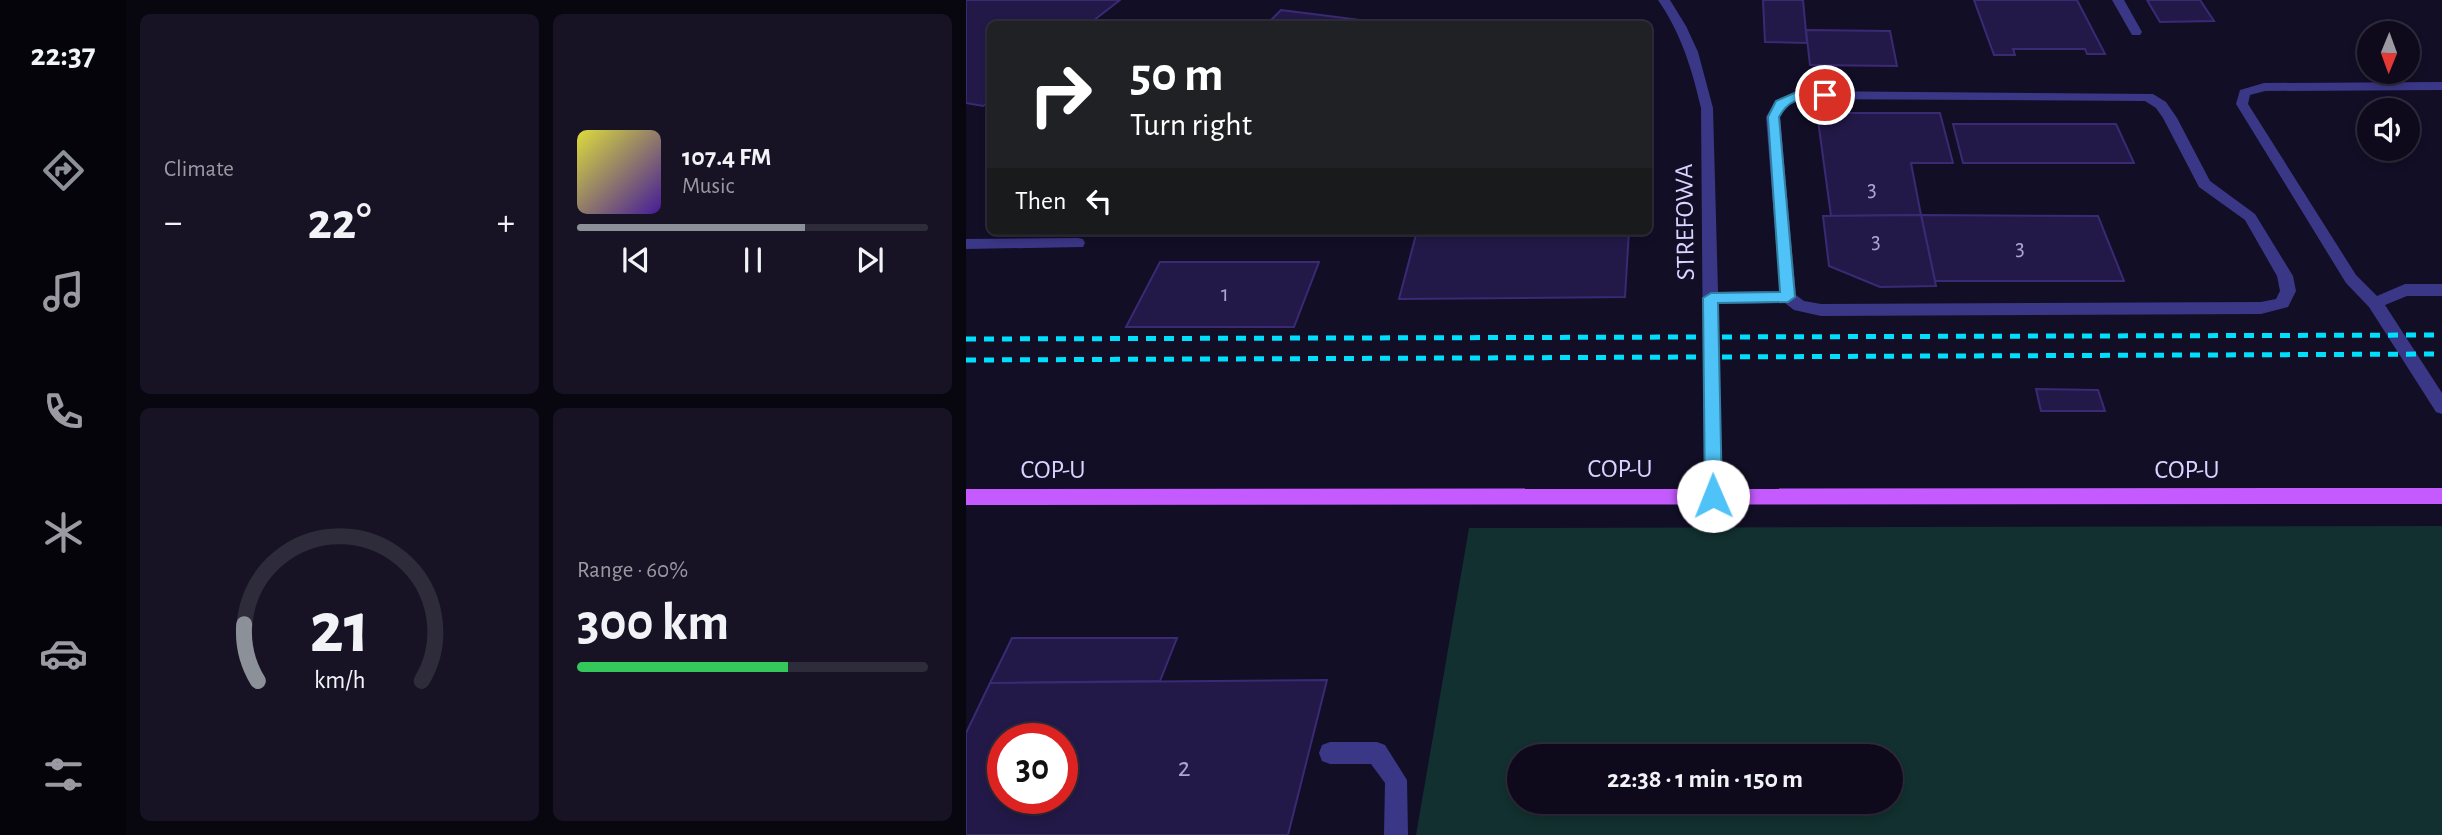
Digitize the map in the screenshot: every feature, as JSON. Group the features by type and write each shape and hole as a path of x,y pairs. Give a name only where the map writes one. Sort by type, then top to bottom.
{"main road":[{"name":"COP-U","path":"966,497 2442,496"}],"street":[{"name":"STREFOWA","path":"1664,0 1682,25 1696,58 1707,108 1713,496"},
{"path":"2118,0 2136,32"},
{"path":"2442,86 2264,87 2245,93 2242,104 2351,279 2375,303 2442,407"},
{"path":"1711,298 1788,297 1800,306 1821,310 2261,308 2282,303 2288,291 2285,276 2250,217 2204,184 2170,118 2161,105 2148,97 1799,95 1780,104 1773,117 1788,297"},
{"path":"966,244 1078,243"},
{"path":"2375,303 2405,290 2442,290"},
{"path":"1330,753 1377,754 1396,779 1396,835"}],"green space":[{"path":"2442,526 2442,835 1416,835 1469,528"}],"building":[{"path":"966,0 1120,0 1093,21 987,21 987,103 983,106 966,103"},
{"path":"1763,0 1803,0 1807,43 1765,42"},
{"path":"1974,0 2077,0 2105,54 2087,54 2085,49 2013,49 2015,55 1994,55"},
{"path":"2147,0 2200,0 2214,21 2160,22"},
{"path":"1281,10 1368,21 1270,21"},
{"path":"1806,30 1890,31 1897,66 1810,65"},
{"path":"1817,113 1940,113 1953,163 1911,163 1921,215 1831,216"},
{"path":"1953,124 2116,124 2134,163 1963,163"},
{"path":"1921,215 2098,216 2124,281 1935,281"},
{"path":"1921,215 1936,286 1880,287 1829,266 1823,216"},
{"path":"1416,235 1629,235 1625,297 1399,299"},
{"path":"1160,262 1319,262 1294,327 1126,327"},
{"path":"2036,389 2098,390 2105,411 2041,411"},
{"path":"1012,638 1177,638 1160,681 990,683"},
{"path":"1327,680 1288,835 966,835 966,733 990,683"}],"railway":[{"path":"966,339 2442,335"},
{"path":"966,360 2442,354"}],"route":[{"path":"1713,496 1711,298 1788,297 1773,117 1780,104 1799,95 1825,95"}]}
